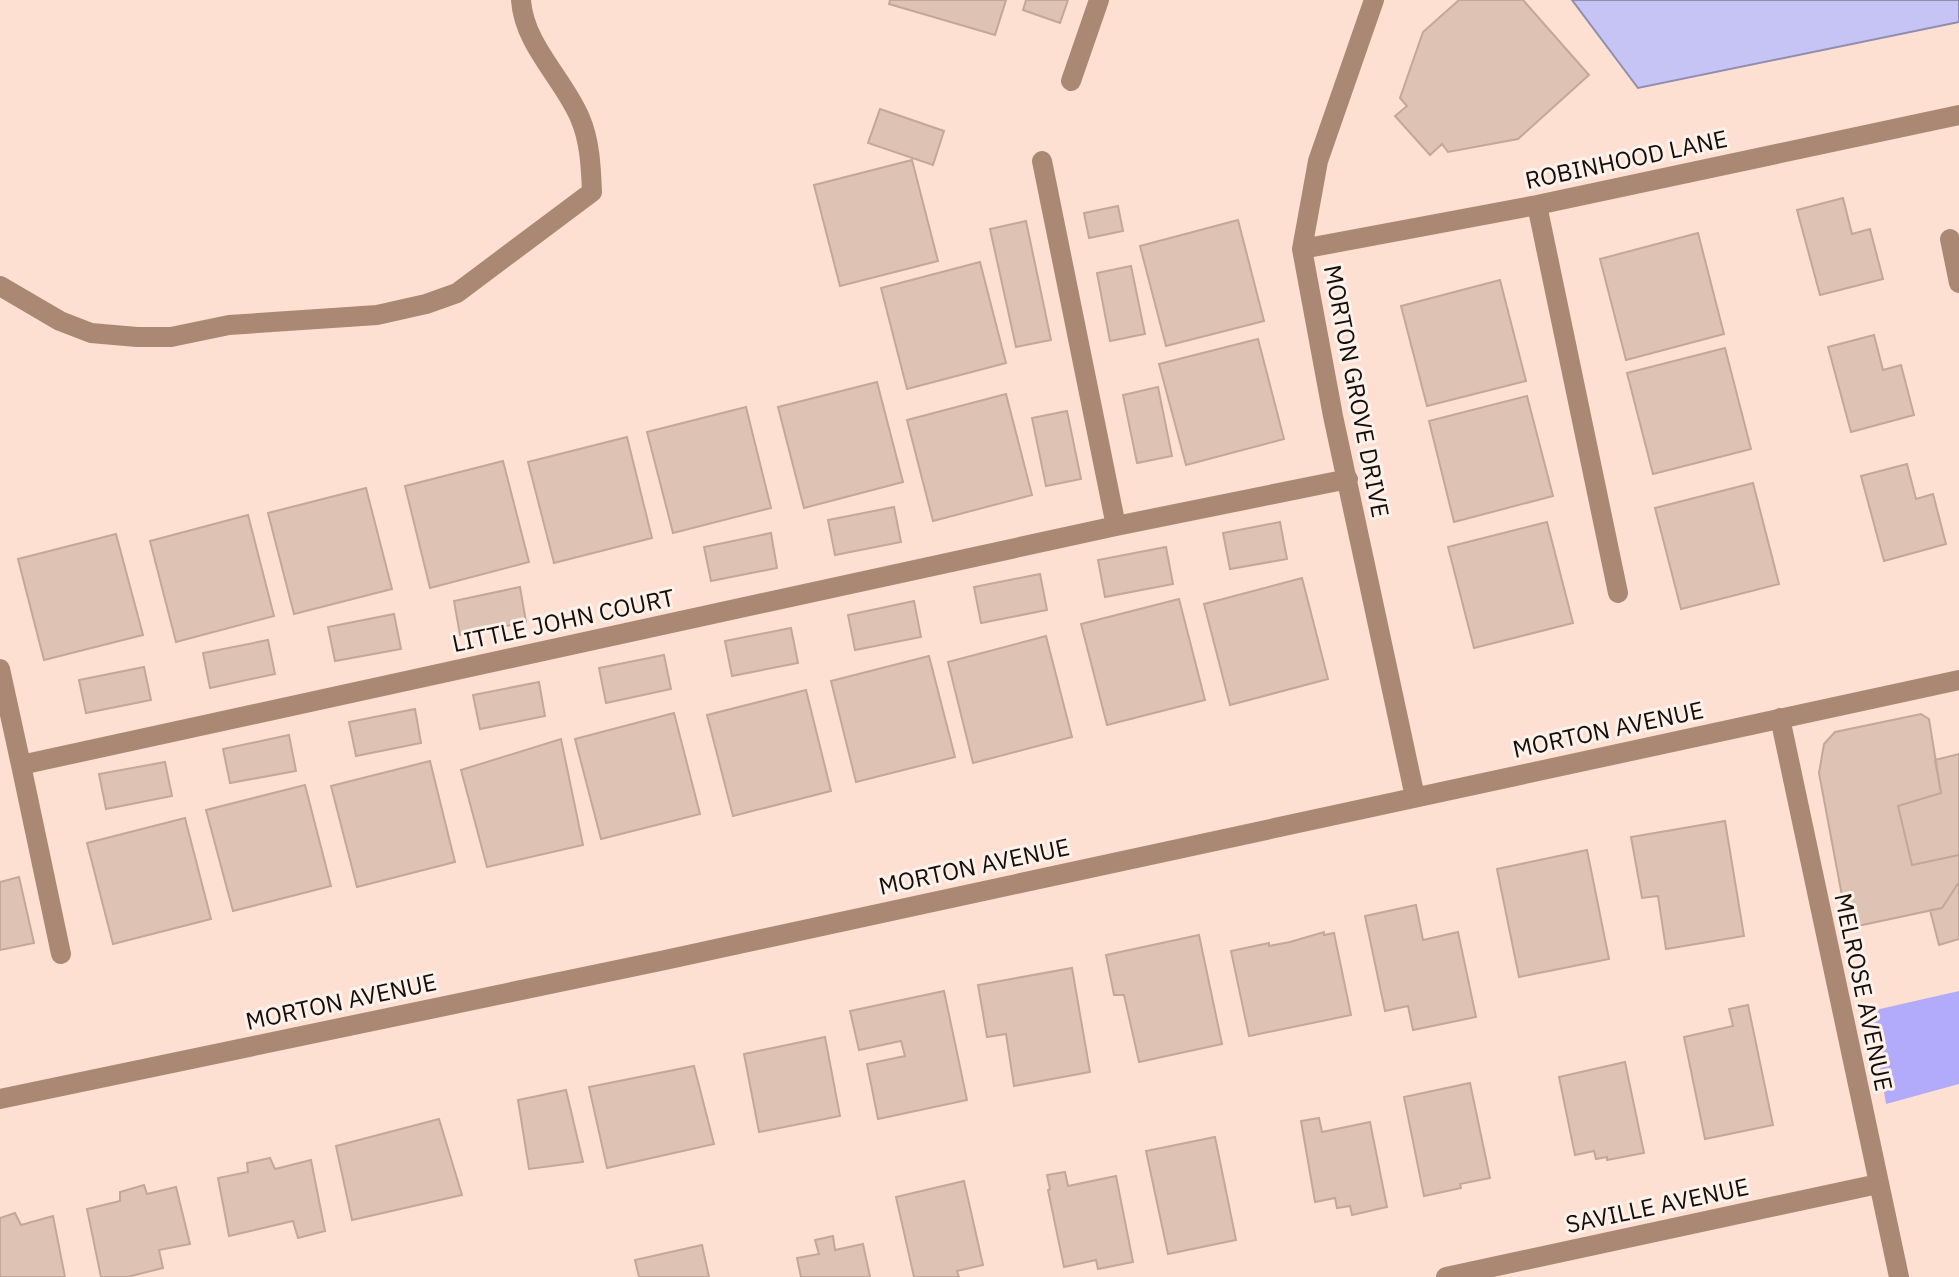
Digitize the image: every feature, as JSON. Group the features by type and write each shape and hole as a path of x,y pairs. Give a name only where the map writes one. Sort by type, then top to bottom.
{"street":[{"path":"0,286 60,321 91,333 137,337 171,337 229,325 377,315 457,293 592,192 590,157 580,118 540,52 522,12 521,0"},
{"path":"1071,81 1099,0"},
{"name":"MORTON GROVE DRIVE","path":"1374,0 1318,161 1302,249 1333,416 1415,797"},
{"name":"ROBINHOOD LANE","path":"1302,249 1537,205 1959,115"},
{"path":"1042,161 1116,526"},
{"path":"1537,205 1618,593"},
{"path":"1950,239 1959,283"},
{"name":"LITTLE JOHN COURT","path":"21,765 1116,526 1348,479"},
{"path":"0,669 61,954"},
{"name":"MORTON AVENUE","path":"0,1099 665,960 1959,680"},
{"name":"MELROSE AVENUE","path":"1780,718 1899,1277"},
{"name":"SAVILLE AVENUE","path":"1446,1277 1878,1184"}],"shaded area":[{"path":"1959,991 1959,1084 1886,1104 1871,1011"}],"water":[{"path":"1572,0 1959,0 1959,22 1638,88"}],"building":[{"path":"890,0 1006,0 995,35 889,4"},
{"path":"1026,0 1068,0 1060,23 1023,10"},
{"path":"1459,0 1523,0 1589,75 1518,139 1448,152 1442,144 1430,155 1395,116 1407,106 1400,98 1423,32"},
{"path":"880,109 944,131 933,165 868,143"},
{"path":"912,160 938,261 840,286 814,185"},
{"path":"1843,198 1852,234 1870,229 1883,279 1820,295 1797,210"},
{"path":"1118,206 1123,231 1089,238 1084,213"},
{"path":"1238,220 1264,321 1166,346 1140,246"},
{"path":"1026,221 1051,340 1016,347 990,229"},
{"path":"1698,233 1724,334 1626,360 1600,259"},
{"path":"980,262 1006,363 907,389 881,288"},
{"path":"1131,266 1145,334 1110,341 1097,273"},
{"path":"1500,280 1526,381 1427,406 1401,306"},
{"path":"1874,335 1883,370 1901,365 1914,415 1851,432 1828,347"},
{"path":"1258,339 1284,439 1186,465 1159,364"},
{"path":"1725,348 1751,449 1653,474 1627,373"},
{"path":"877,382 903,482 804,508 778,407"},
{"path":"1158,387 1172,456 1137,463 1123,395"},
{"path":"1006,394 1032,495 933,521 907,420"},
{"path":"1527,396 1553,496 1454,522 1429,421"},
{"path":"746,407 771,508 673,533 647,432"},
{"path":"1067,411 1081,479 1046,486 1032,418"},
{"path":"627,437 652,538 554,563 528,462"},
{"path":"503,461 529,562 430,588 405,486"},
{"path":"1907,464 1916,499 1933,494 1946,544 1884,561 1861,476"},
{"path":"1753,483 1779,584 1681,609 1655,508"},
{"path":"366,488 392,589 294,614 268,513"},
{"path":"894,507 901,542 835,555 828,520"},
{"path":"248,515 274,616 176,642 150,541"},
{"path":"1280,522 1287,559 1230,569 1223,533"},
{"path":"1547,522 1573,623 1474,648 1448,547"},
{"path":"771,533 777,568 711,581 704,547"},
{"path":"116,534 143,635 44,660 18,559"},
{"path":"1166,547 1173,584 1105,597 1098,560"},
{"path":"1040,574 1047,610 981,623 974,587"},
{"path":"1302,578 1328,679 1230,705 1204,604"},
{"path":"520,587 526,622 460,635 454,601"},
{"path":"1179,599 1205,700 1107,725 1081,624"},
{"path":"914,601 921,637 855,650 848,615"},
{"path":"394,614 401,649 335,661 328,627"},
{"path":"791,628 798,663 732,676 725,641"},
{"path":"1046,636 1072,737 973,763 948,662"},
{"path":"268,640 275,674 210,688 203,653"},
{"path":"664,655 671,689 606,703 599,668"},
{"path":"929,656 955,757 856,782 831,681"},
{"path":"144,667 151,700 86,713 79,680"},
{"path":"539,682 545,716 480,729 473,695"},
{"path":"806,690 831,791 733,816 707,715"},
{"path":"415,709 421,743 356,756 349,722"},
{"path":"674,713 700,814 601,839 575,739"},
{"path":"1921,714 1929,719 1941,793 1898,806 1912,865 1959,855 1959,882 1942,908 1848,928 1819,773 1824,744 1835,732"},
{"path":"289,735 296,771 230,783 223,749"},
{"path":"561,739 583,845 487,867 461,770"},
{"path":"1959,754 1959,855 1912,865 1898,806 1941,793 1935,760"},
{"path":"430,761 455,862 357,887 331,786"},
{"path":"165,762 172,796 106,809 99,774"},
{"path":"305,785 331,886 233,911 206,810"},
{"path":"185,818 211,919 113,944 87,843"},
{"path":"1725,821 1744,936 1666,949 1658,896 1642,898 1631,837"},
{"path":"1587,850 1609,959 1519,977 1497,869"},
{"path":"19,877 34,943 0,950 0,882"},
{"path":"1959,882 1959,939 1939,945 1930,910 1942,908"},
{"path":"1416,905 1423,940 1458,932 1476,1017 1413,1030 1408,1006 1385,1011 1365,916"},
{"path":"1324,932 1324,935 1334,933 1351,1015 1249,1036 1231,951 1290,942"},
{"path":"1199,935 1222,1044 1139,1062 1124,995 1114,995 1106,955"},
{"path":"1072,968 1090,1072 1014,1086 1006,1034 987,1037 978,985"},
{"path":"944,991 967,1100 878,1119 867,1064 905,1056 901,1041 859,1050 850,1011"},
{"path":"1748,1005 1773,1125 1705,1139 1684,1037 1733,1026 1729,1009"},
{"path":"825,1037 840,1116 759,1132 744,1054"},
{"path":"1625,1062 1644,1153 1607,1160 1607,1157 1596,1159 1594,1151 1575,1155 1559,1077"},
{"path":"694,1066 714,1144 607,1168 589,1087"},
{"path":"1470,1083 1490,1178 1424,1196 1404,1097"},
{"path":"566,1090 583,1162 529,1169 518,1100"},
{"path":"1319,1118 1322,1132 1370,1122 1387,1207 1352,1215 1350,1206 1337,1208 1335,1198 1315,1202 1301,1121"},
{"path":"439,1119 462,1195 352,1220 336,1146"},
{"path":"1215,1137 1236,1240 1168,1254 1146,1151"},
{"path":"270,1158 275,1169 311,1160 325,1231 298,1238 293,1221 229,1236 218,1178 248,1172 247,1163"},
{"path":"1065,1172 1068,1186 1116,1176 1133,1262 1098,1269 1096,1260 1064,1267 1047,1175"},
{"path":"964,1181 983,1265 957,1271 959,1277 914,1277 896,1197"},
{"path":"144,1185 147,1194 176,1187 190,1244 159,1250 163,1268 127,1277 101,1277 87,1209 120,1201 120,1192"},
{"path":"15,1213 21,1225 53,1216 65,1277 0,1277 0,1218"},
{"path":"833,1236 835,1250 863,1244 870,1277 801,1277 797,1258 819,1254 815,1240"},
{"path":"702,1245 709,1277 639,1277 635,1260"}]}
